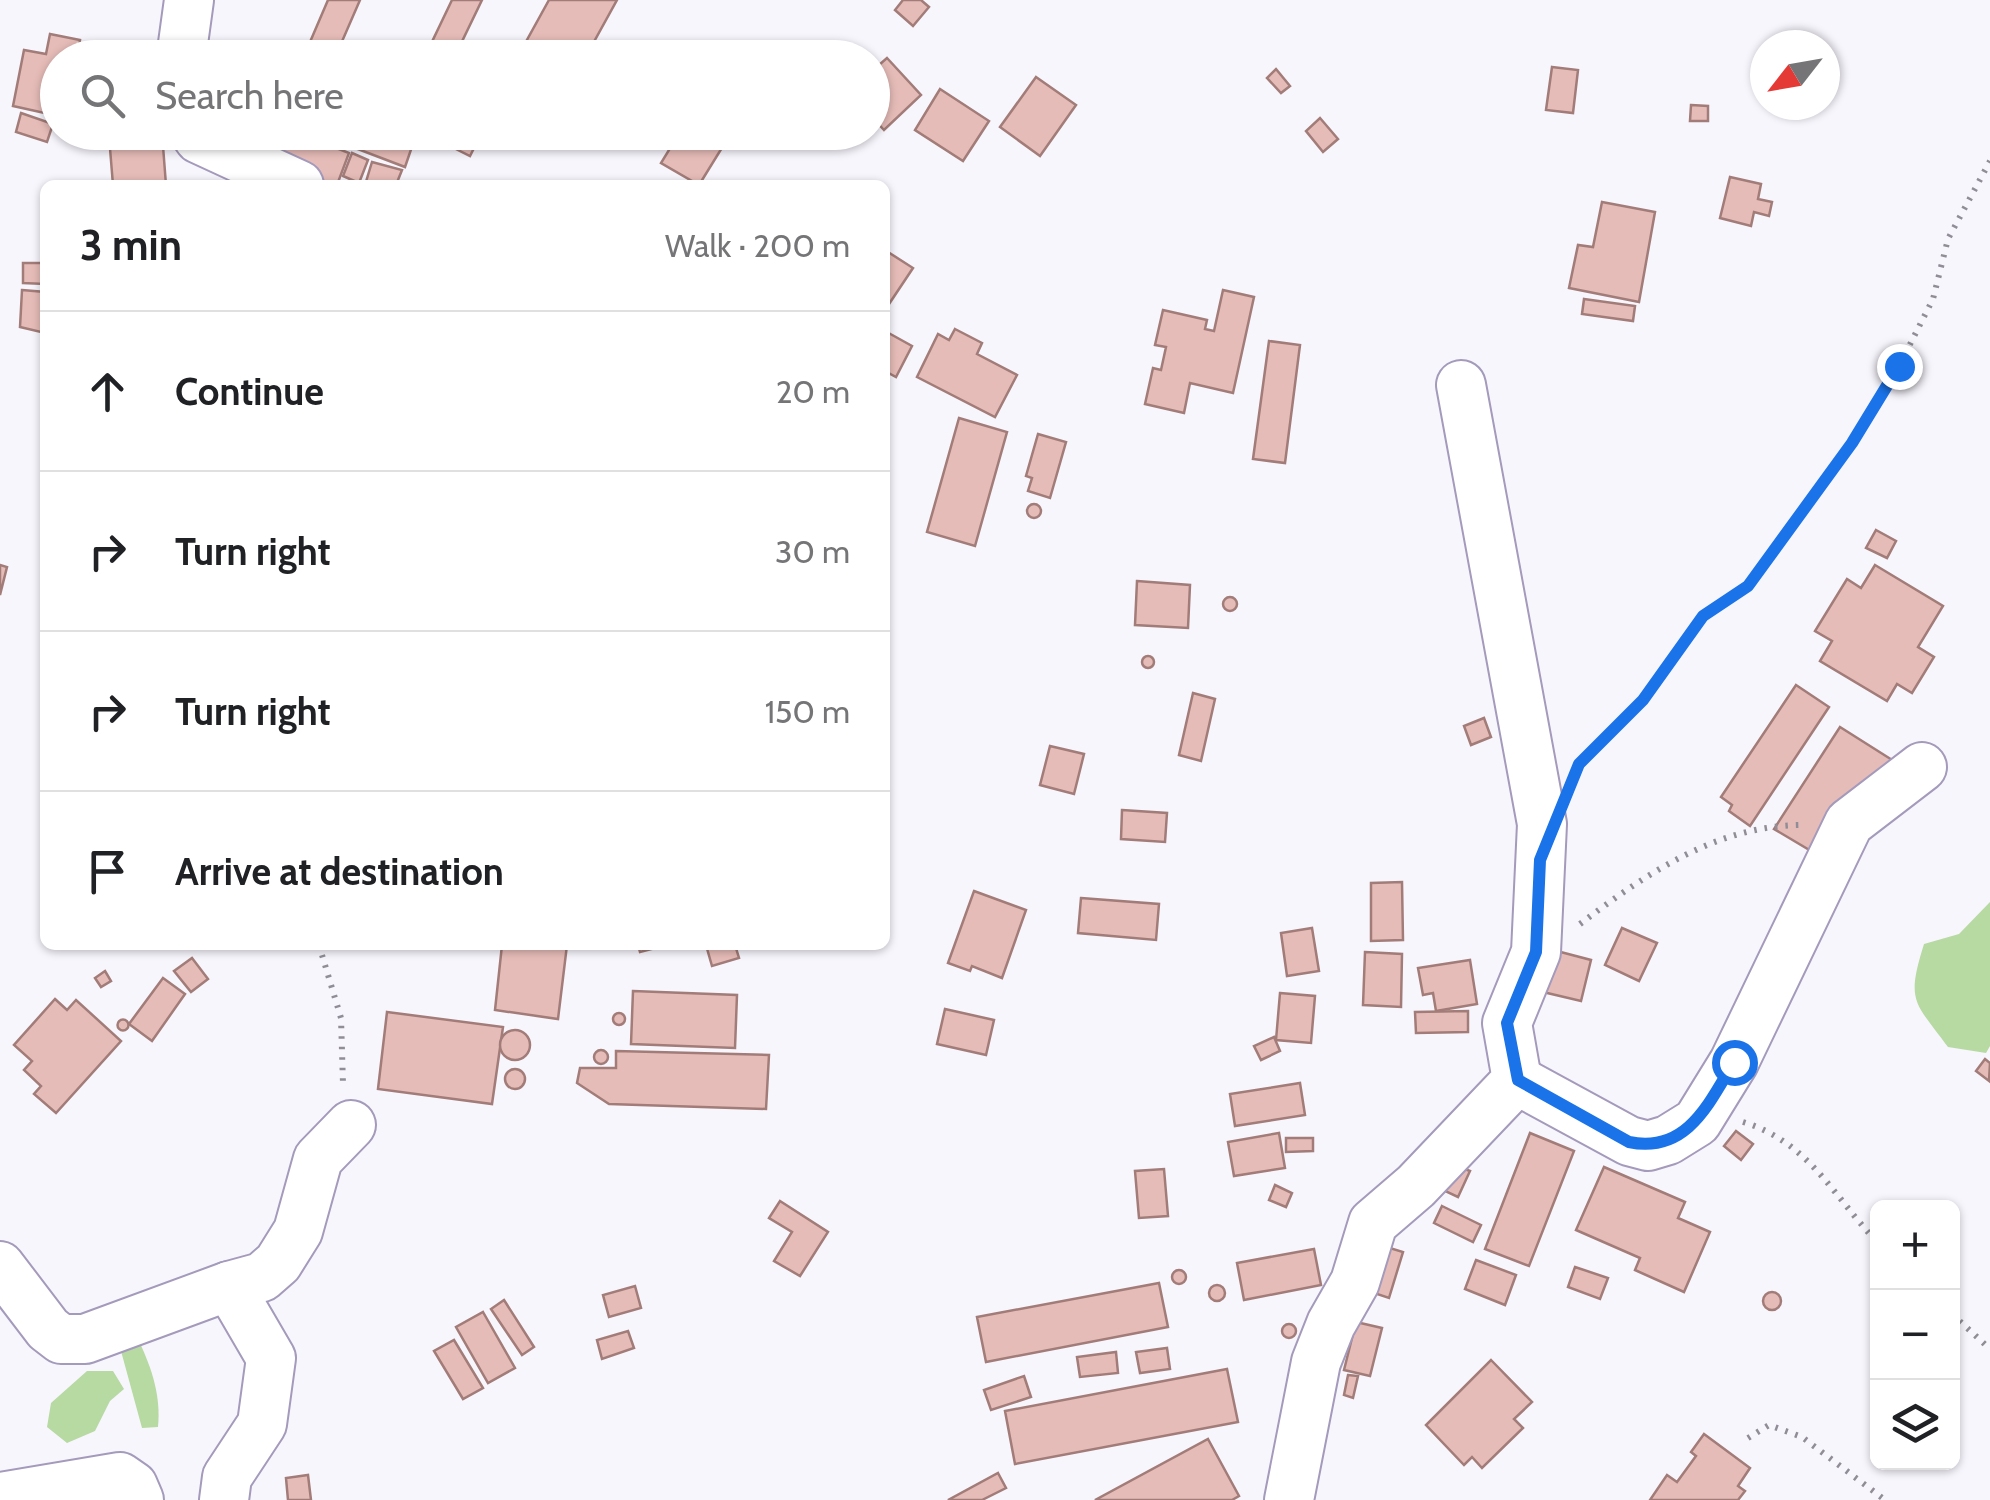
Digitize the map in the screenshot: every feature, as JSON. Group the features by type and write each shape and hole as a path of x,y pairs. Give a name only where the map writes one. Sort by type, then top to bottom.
{"street":[{"path":"183,40 189,0"},
{"path":"222,150 288,180"},
{"path":"1461,385 1542,824 1536,952 1507,1023 1518,1080 1629,1142 1648,1146 1668,1140 1697,1122 1734,1062 1849,824 1922,767"},
{"path":"1289,1500 1320,1347 1355,1282 1374,1224 1518,1080"},
{"path":"0,1266 48,1329 61,1338 85,1338 262,1277 278,1263 298,1231 315,1164 350,1125"},
{"path":"224,1500 227,1478 262,1424 271,1358 229,1286"},
{"path":"0,1497 120,1476 133,1486 139,1500"}],"path":[{"path":"1573,780 1579,764 1643,700 1703,616 1748,586 1852,443 1899,366 1932,299 1948,239 1990,162"},
{"path":"1574,928 1662,864 1716,839 1779,825 1849,824"},
{"path":"320,950 340,1018 341,1078 350,1125"},
{"path":"1697,1122 1746,1122 1790,1142 1870,1232"},
{"path":"1960,1321 1990,1349"},
{"path":"1748,1438 1769,1424 1802,1437 1884,1500"}],"green space":[{"path":"1990,902 1990,1046 1986,1053 1948,1047 1916,1000 1915,978 1924,944 1959,934"},
{"path":"129,1338 139,1341 152,1372 158,1427 142,1428 121,1351"},
{"path":"87,1371 113,1371 124,1389 110,1401 95,1431 67,1443 47,1427 51,1403"}],"building":[{"path":"328,0 360,0 343,40 311,40"},
{"path":"452,0 482,0 463,40 433,40"},
{"path":"549,0 617,0 595,40 527,40"},
{"path":"903,0 921,0 929,7 913,26 895,10"},
{"path":"50,34 80,40 49,40"},
{"path":"24,50 40,53 40,112 13,106"},
{"path":"890,61 921,95 890,124"},
{"path":"1552,67 1578,70 1573,113 1546,110"},
{"path":"1276,69 1290,86 1281,93 1267,78"},
{"path":"1036,77 1076,105 1040,156 1000,127"},
{"path":"940,89 989,121 963,161 915,130"},
{"path":"1691,105 1708,106 1708,121 1690,121"},
{"path":"21,113 40,120 40,140 16,132"},
{"path":"1320,118 1338,139 1323,152 1306,131"},
{"path":"110,150 163,150 166,180 113,180"},
{"path":"278,150 349,153 339,180 313,180 276,155"},
{"path":"360,150 411,150 405,167"},
{"path":"669,150 721,150 702,180 690,180 661,163"},
{"path":"352,153 368,160 360,180 343,176"},
{"path":"372,162 402,170 398,180 367,180"},
{"path":"1730,177 1761,184 1758,199 1772,202 1769,216 1754,212 1751,226 1720,218"},
{"path":"1602,202 1655,212 1639,302 1569,288 1578,245 1593,247"},
{"path":"890,253 913,268 890,302"},
{"path":"23,263 40,263 40,284 23,283"},
{"path":"22,290 40,292 40,332 20,327"},
{"path":"1223,290 1254,297 1233,393 1190,383 1184,413 1145,404 1153,368 1161,370 1166,347 1155,345 1163,310 1207,320 1205,329 1214,331"},
{"path":"1584,299 1635,306 1633,321 1582,314"},
{"path":"955,329 982,343 977,354 1017,375 995,417 917,377 938,334 949,340"},
{"path":"890,334 912,346 896,377 890,374"},
{"path":"1269,341 1300,345 1285,463 1253,459"},
{"path":"959,418 1007,432 975,546 927,532"},
{"path":"1038,434 1066,442 1050,498 1028,491 1032,478 1026,476"},
{"path":"1034,504 1041,511 1034,518 1027,511"},
{"path":"1876,530 1896,541 1887,558 1866,548"},
{"path":"0,565 7,567 0,595"},
{"path":"1875,565 1943,606 1918,647 1934,657 1912,693 1897,684 1887,701 1820,661 1832,641 1815,631 1847,579 1861,588"},
{"path":"1137,581 1190,585 1188,628 1135,625"},
{"path":"1230,597 1237,604 1230,611 1223,604"},
{"path":"1148,656 1154,662 1148,668 1142,662"},
{"path":"1796,685 1829,707 1750,826 1729,811 1732,805 1721,797"},
{"path":"1193,693 1215,699 1201,761 1179,755"},
{"path":"1484,718 1491,737 1471,745 1464,726"},
{"path":"1840,727 1897,763 1828,861 1774,829"},
{"path":"1050,746 1084,754 1074,794 1040,785"},
{"path":"1122,810 1167,813 1165,842 1121,839"},
{"path":"1402,882 1403,940 1371,941 1371,883"},
{"path":"974,891 1026,910 1002,978 972,966 970,971 948,963"},
{"path":"1081,898 1159,904 1156,940 1078,933"},
{"path":"1312,928 1319,971 1287,976 1281,933"},
{"path":"1622,928 1657,943 1639,981 1605,965"},
{"path":"501,950 566,950 558,1019 495,1010"},
{"path":"707,950 737,950 739,958 712,966"},
{"path":"1553,950 1591,960 1581,1001 1543,992"},
{"path":"1365,952 1402,954 1401,1007 1363,1005"},
{"path":"192,958 208,979 191,992 174,971"},
{"path":"1470,960 1477,1004 1436,1011 1433,993 1423,995 1418,968"},
{"path":"105,971 111,981 101,987 95,978"},
{"path":"163,978 185,994 152,1041 129,1024"},
{"path":"633,991 737,995 735,1048 631,1044"},
{"path":"1280,993 1315,996 1311,1043 1276,1040"},
{"path":"55,999 67,1010 76,1000 121,1041 56,1113 34,1094 41,1086 24,1070 32,1061 14,1045"},
{"path":"945,1009 994,1020 986,1055 937,1044"},
{"path":"1468,1011 1468,1032 1416,1033 1415,1012"},
{"path":"387,1012 503,1027 492,1104 378,1089"},
{"path":"619,1013 625,1019 619,1025 613,1019"},
{"path":"123,1019 129,1025 123,1031 117,1025"},
{"path":"515,1030 526,1034 530,1045 526,1056 515,1060 504,1056 500,1045 504,1034"},
{"path":"1274,1037 1280,1051 1261,1060 1254,1046"},
{"path":"601,1050 608,1057 601,1064 594,1057"},
{"path":"616,1051 769,1055 766,1109 609,1104 577,1083 580,1068 616,1068"},
{"path":"1985,1059 1990,1063 1989,1081 1976,1071"},
{"path":"511,1069 519,1069 525,1079 519,1089 511,1089 505,1083 505,1075"},
{"path":"1300,1083 1305,1115 1235,1126 1230,1094"},
{"path":"1736,1131 1753,1144 1741,1160 1724,1146"},
{"path":"1279,1133 1285,1168 1234,1176 1228,1142"},
{"path":"1530,1133 1574,1151 1529,1266 1485,1249"},
{"path":"1286,1138 1313,1138 1313,1151 1286,1152"},
{"path":"1457,1166 1470,1171 1458,1197 1445,1191"},
{"path":"1604,1167 1685,1202 1678,1218 1710,1232 1684,1292 1635,1270 1640,1258 1576,1230"},
{"path":"1164,1169 1168,1216 1139,1218 1135,1171"},
{"path":"1275,1185 1292,1193 1286,1207 1269,1200"},
{"path":"780,1201 828,1232 800,1276 774,1261 792,1232 769,1218"},
{"path":"1442,1206 1481,1225 1473,1242 1434,1223"},
{"path":"1380,1245 1403,1252 1389,1298 1365,1290"},
{"path":"1314,1249 1321,1285 1244,1300 1237,1263"},
{"path":"1476,1260 1516,1275 1505,1305 1465,1289"},
{"path":"1575,1267 1608,1278 1600,1299 1568,1287"},
{"path":"1179,1270 1186,1277 1179,1284 1172,1277"},
{"path":"1159,1283 1168,1327 986,1362 977,1317"},
{"path":"1217,1285 1225,1293 1217,1301 1209,1293"},
{"path":"635,1286 641,1308 609,1317 603,1295"},
{"path":"1772,1292 1781,1301 1772,1310 1763,1301"},
{"path":"504,1300 534,1347 522,1355 491,1309"},
{"path":"483,1312 515,1368 488,1383 456,1327"},
{"path":"1356,1322 1382,1328 1370,1376 1344,1370"},
{"path":"1289,1324 1296,1331 1289,1338 1282,1331"},
{"path":"628,1331 634,1348 602,1359 597,1340"},
{"path":"454,1340 483,1388 463,1399 434,1351"},
{"path":"1167,1348 1170,1369 1140,1373 1136,1352"},
{"path":"1116,1352 1118,1373 1080,1377 1077,1357"},
{"path":"1491,1360 1532,1402 1514,1419 1523,1428 1482,1468 1472,1457 1464,1465 1426,1425"},
{"path":"1227,1369 1238,1422 1015,1464 1005,1411"},
{"path":"1348,1375 1358,1376 1353,1398 1344,1395"},
{"path":"1024,1376 1031,1397 991,1410 984,1390"},
{"path":"1704,1434 1750,1468 1738,1486 1745,1491 1738,1500 1650,1500 1667,1475 1677,1482 1696,1456 1691,1452"},
{"path":"1208,1439 1239,1496 1232,1500 1095,1500"},
{"path":"998,1473 1006,1488 982,1500 948,1500"},
{"path":"308,1475 311,1500 288,1500 286,1478"}],"route":[{"path":"1734,1062 1697,1122 1668,1140 1648,1146 1629,1142 1518,1080 1507,1023 1536,952 1540,860 1579,764 1643,700 1703,616 1748,586 1852,443 1899,366"}]}
